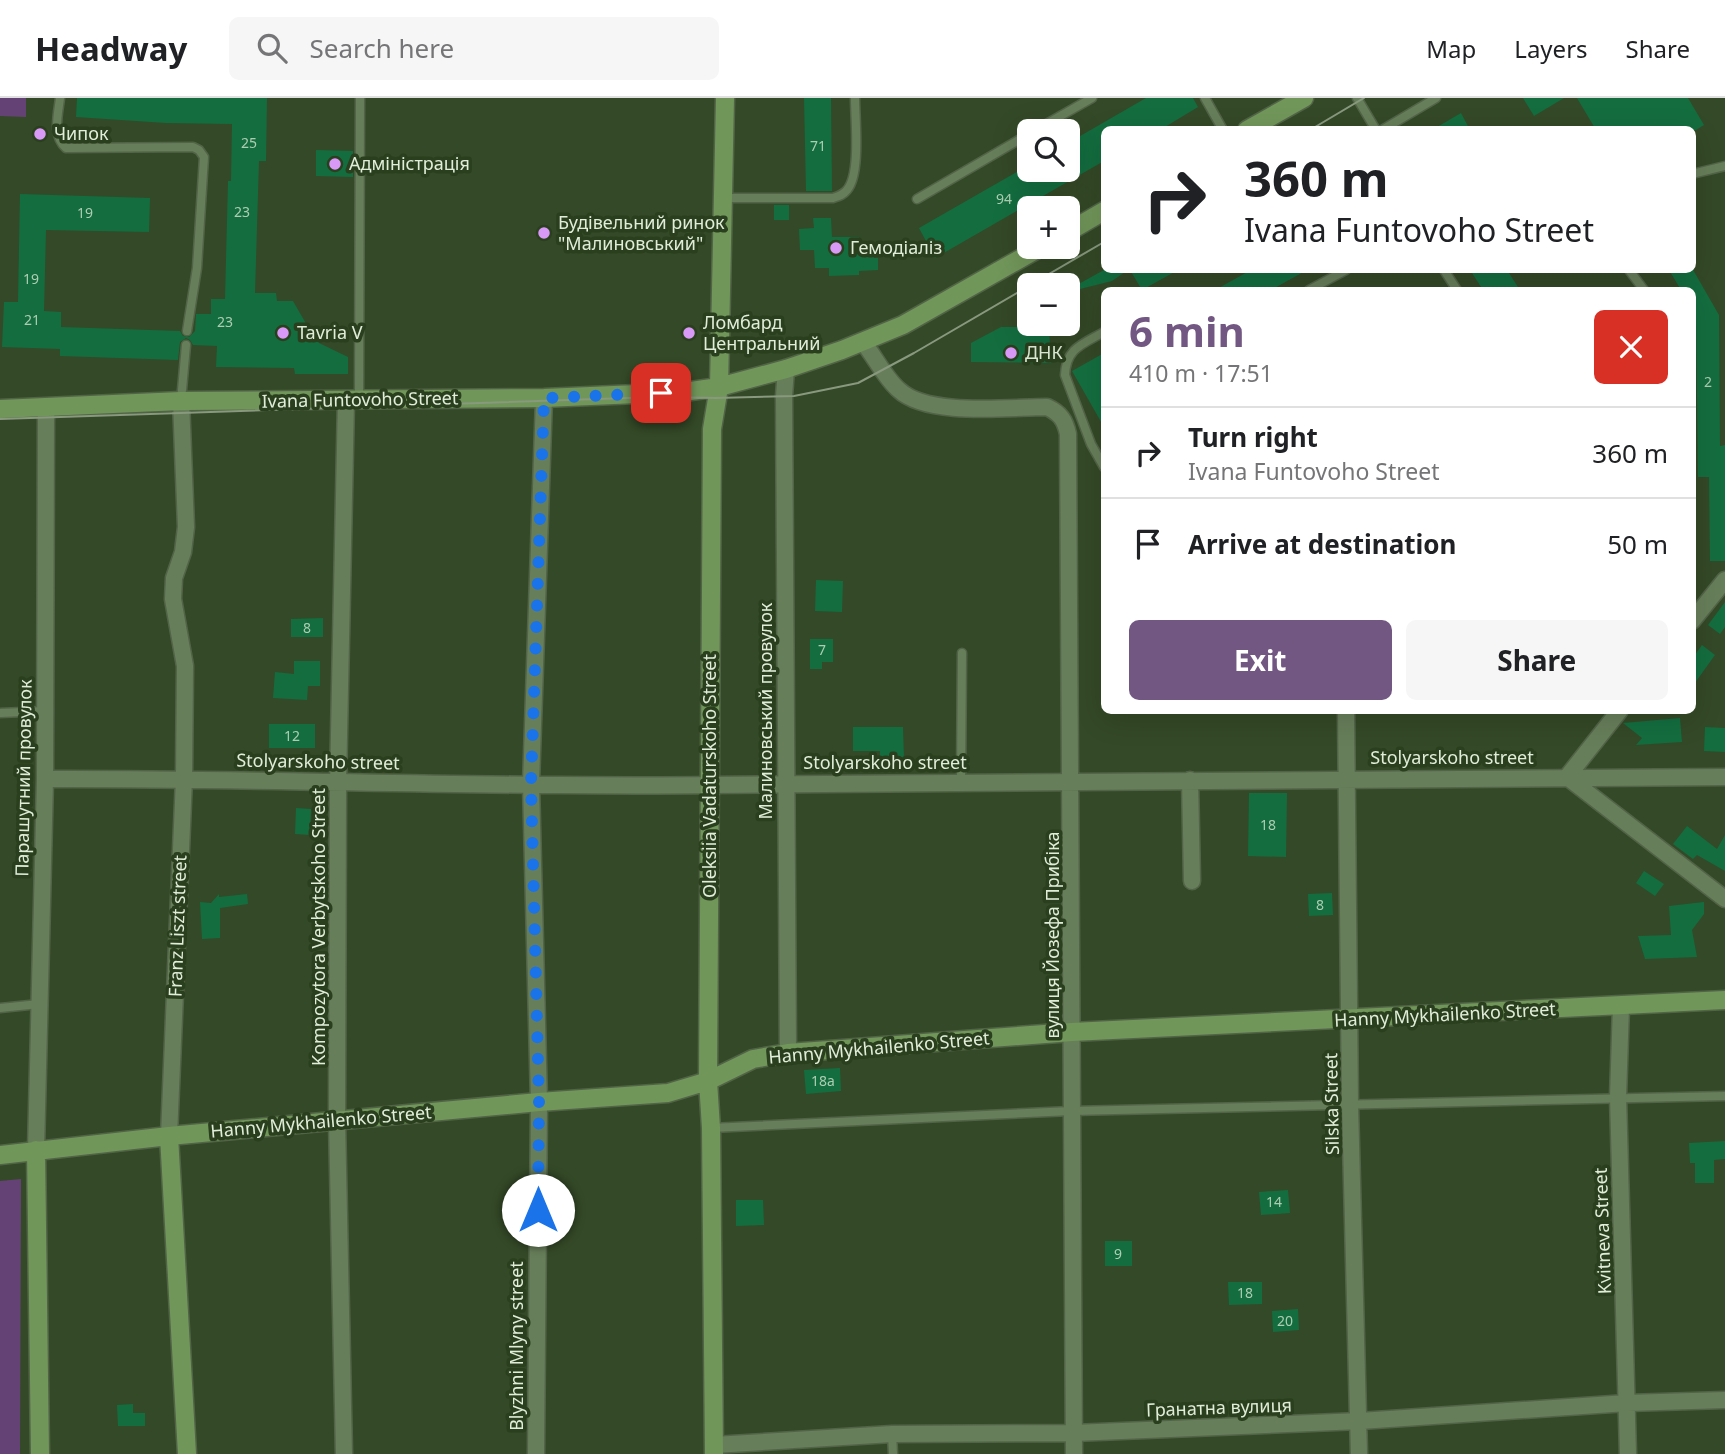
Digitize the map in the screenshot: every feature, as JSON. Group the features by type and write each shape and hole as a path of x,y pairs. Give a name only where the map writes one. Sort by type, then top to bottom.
{"street":[{"name":"Oleksiia Vadaturskoho Street","path":"714,1450 711,1128 708,1081 712,429 719,387 725,98"},
{"path":"1254,126 1304,98"},
{"path":"1080,225 1101,213"},
{"name":"Ivana Funtovoho Street","path":"0,409 181,401 544,398 684,392 719,387 786,369 903,325 1020,259"},
{"path":"863,342 898,390 914,401 936,407 1047,407 1059,414"},
{"name":"Малиновський провулок","path":"786,369 788,1053"},
{"name":"Blyzhni Mlyny street","path":"536,1454 539,1102 531,784 544,398"},
{"name":"Kompozytora Verbytskoho Street","path":"344,1454 337,1121 338,782 353,400"},
{"name":"Franz Liszt street","path":"181,401 186,527 183,552 174,578 173,599 186,666 169,1136 187,1454"},
{"name":"Парашутний провулок","path":"36,1150 45,779 46,407"},
{"name":"вулиця Йозефа Прибіка","path":"1059,414 1068,434 1074,1454"},
{"path":"1696,616 1725,580"},
{"name":"Silska Street","path":"1346,714 1350,1105 1359,1454"},
{"path":"1617,714 1567,777 1725,899"},
{"name":"Stolyarskoho street","path":"45,779 184,778 710,785 1725,777"},
{"path":"1189,780 1192,881"},
{"name":"Hanny Mykhailenko Street","path":"0,1154 539,1102 668,1093 708,1081 753,1059 788,1053 1072,1032 1725,1000"},
{"name":"Kvitneva Street","path":"1621,1006 1618,1097 1628,1454"},
{"path":"36,1150 40,1454"},
{"name":"Гранатна вулиця","path":"714,1450 892,1434 1074,1433 1360,1421 1725,1399"}],"lane":[{"path":"60,98 57,133 60,143 66,148 193,147 200,150 204,157 197,268 187,331"},
{"path":"353,400 360,98"},
{"path":"724,198 833,198 843,195 849,189 855,168 855,98"},
{"path":"1055,119 1092,98"},
{"path":"1205,98 1221,126"},
{"path":"1357,98 1374,126"},
{"path":"1389,126 1436,98"},
{"path":"917,199 1017,141"},
{"path":"1696,173 1725,166"},
{"path":"1315,287 1340,273"},
{"path":"1101,334 1077,347 1069,354 1065,363 1068,389 1101,461"},
{"path":"181,401 186,345"},
{"path":"1059,414 1080,416"},
{"path":"961,782 962,653"},
{"path":"0,713 45,710"},
{"path":"0,1008 39,1004"},
{"path":"711,1128 1071,1111 1725,1096"},
{"path":"892,1434 893,1454"}],"shaded area":[{"path":"0,98 26,98 26,117 0,116"},
{"path":"21,1179 20,1454 0,1454 0,1181"}],"building":[{"path":"77,98 267,98 266,161 259,161 255,293 276,293 277,301 293,301 312,334 317,334 319,343 348,357 348,374 295,374 294,368 216,367 217,346 193,345 186,338 180,342 178,360 60,356 60,349 2,347 4,302 18,302 20,194 150,198 149,232 46,230 44,311 61,312 61,327 180,331 183,336 189,337 195,331 196,314 211,314 211,299 225,299 232,124 76,117"},
{"path":"804,98 831,98 832,191 806,191"},
{"path":"1146,98 1193,98 1198,107 1167,126 1101,126 1101,163 1080,175 1080,136"},
{"path":"1523,98 1564,98 1534,116"},
{"path":"1577,98 1688,98 1704,125 1696,130 1696,126 1594,126"},
{"path":"1461,113 1468,126 1439,126"},
{"name":"Адміністрація","path":"316,150 353,151 353,177 316,176"},
{"path":"1017,172 1017,182 1067,182 1043,196 1017,196 1017,211 935,258 919,228"},
{"path":"774,205 789,205 789,220 774,220"},
{"name":"Гемодіаліз","path":"813,218 831,218 832,237 859,237 859,246 873,245 874,258 878,258 878,270 859,271 859,275 829,276 829,268 815,268 814,250 800,250 799,229 814,228"},
{"path":"1101,272 1124,273 1112,281 1080,289 1080,283"},
{"path":"1132,273 1173,273 1147,287 1140,287"},
{"path":"1246,273 1302,273 1276,287 1220,287"},
{"path":"1472,273 1509,273 1518,287 1481,287"},
{"path":"1671,273 1695,273 1719,315 1720,446 1725,445 1725,561 1710,561 1709,477 1698,477 1696,287 1679,287"},
{"name":"ДНК","path":"1001,327 1017,327 1017,336 1050,336 1051,363 971,362 971,343"},
{"path":"1101,355 1101,422 1072,371"},
{"path":"816,580 843,581 842,612 815,611"},
{"path":"1725,602 1725,627 1720,634 1708,625"},
{"path":"323,618 323,637 291,637 291,619"},
{"path":"810,639 833,639 833,662 822,662 822,669 810,669"},
{"path":"1702,645 1715,655 1696,681 1696,653"},
{"path":"294,661 320,661 320,686 308,686 307,700 273,698 275,672 294,674"},
{"path":"1680,718 1682,742 1636,745 1642,738 1623,723"},
{"path":"269,724 315,724 315,748 269,748"},
{"path":"853,727 903,727 904,759 880,759 880,751 853,751"},
{"path":"1705,727 1725,728 1725,752 1704,751"},
{"path":"1249,793 1287,793 1286,857 1248,856"},
{"path":"296,808 311,809 310,835 295,834"},
{"path":"1687,826 1717,849 1725,835 1725,871 1697,855 1693,859 1673,844"},
{"path":"1644,871 1664,884 1655,896 1636,883"},
{"path":"1332,893 1333,915 1309,916 1308,894"},
{"path":"219,894 219,897 247,894 248,904 220,908 220,938 202,939 200,902 211,903"},
{"path":"1704,902 1704,914 1692,930 1697,957 1645,959 1638,936 1671,935 1669,906"},
{"path":"840,1068 841,1091 806,1094 804,1070"},
{"path":"1725,1141 1725,1159 1714,1160 1714,1183 1695,1183 1695,1163 1690,1163 1689,1143"},
{"path":"1288,1190 1290,1213 1261,1215 1259,1192"},
{"path":"736,1200 763,1200 764,1225 736,1226"},
{"path":"1105,1241 1132,1241 1132,1266 1105,1266"},
{"path":"1228,1282 1262,1282 1262,1304 1229,1305"},
{"path":"1298,1309 1299,1330 1273,1332 1272,1311"},
{"path":"133,1404 133,1413 145,1413 145,1426 118,1426 117,1405"}],"tram line":[{"path":"1317,126 1364,98"},
{"path":"1051,273 1101,244"},
{"path":"0,419 658,397 794,396 858,383 1017,293"}],"place":[{"name":"Чипок","path":"40,134"},
{"name":"Адміністрація","path":"335,164"},
{"name":"Будівельний ринок \"Малиновський\"","path":"544,233"},
{"name":"Гемодіаліз","path":"836,248"},
{"name":"Tavria V","path":"283,333"},
{"name":"Ломбард Центральний","path":"689,333"},
{"name":"ДНК","path":"1011,353"}],"route":[{"path":"538,1210 539,1102 531,784 544,398 661,393"}]}
